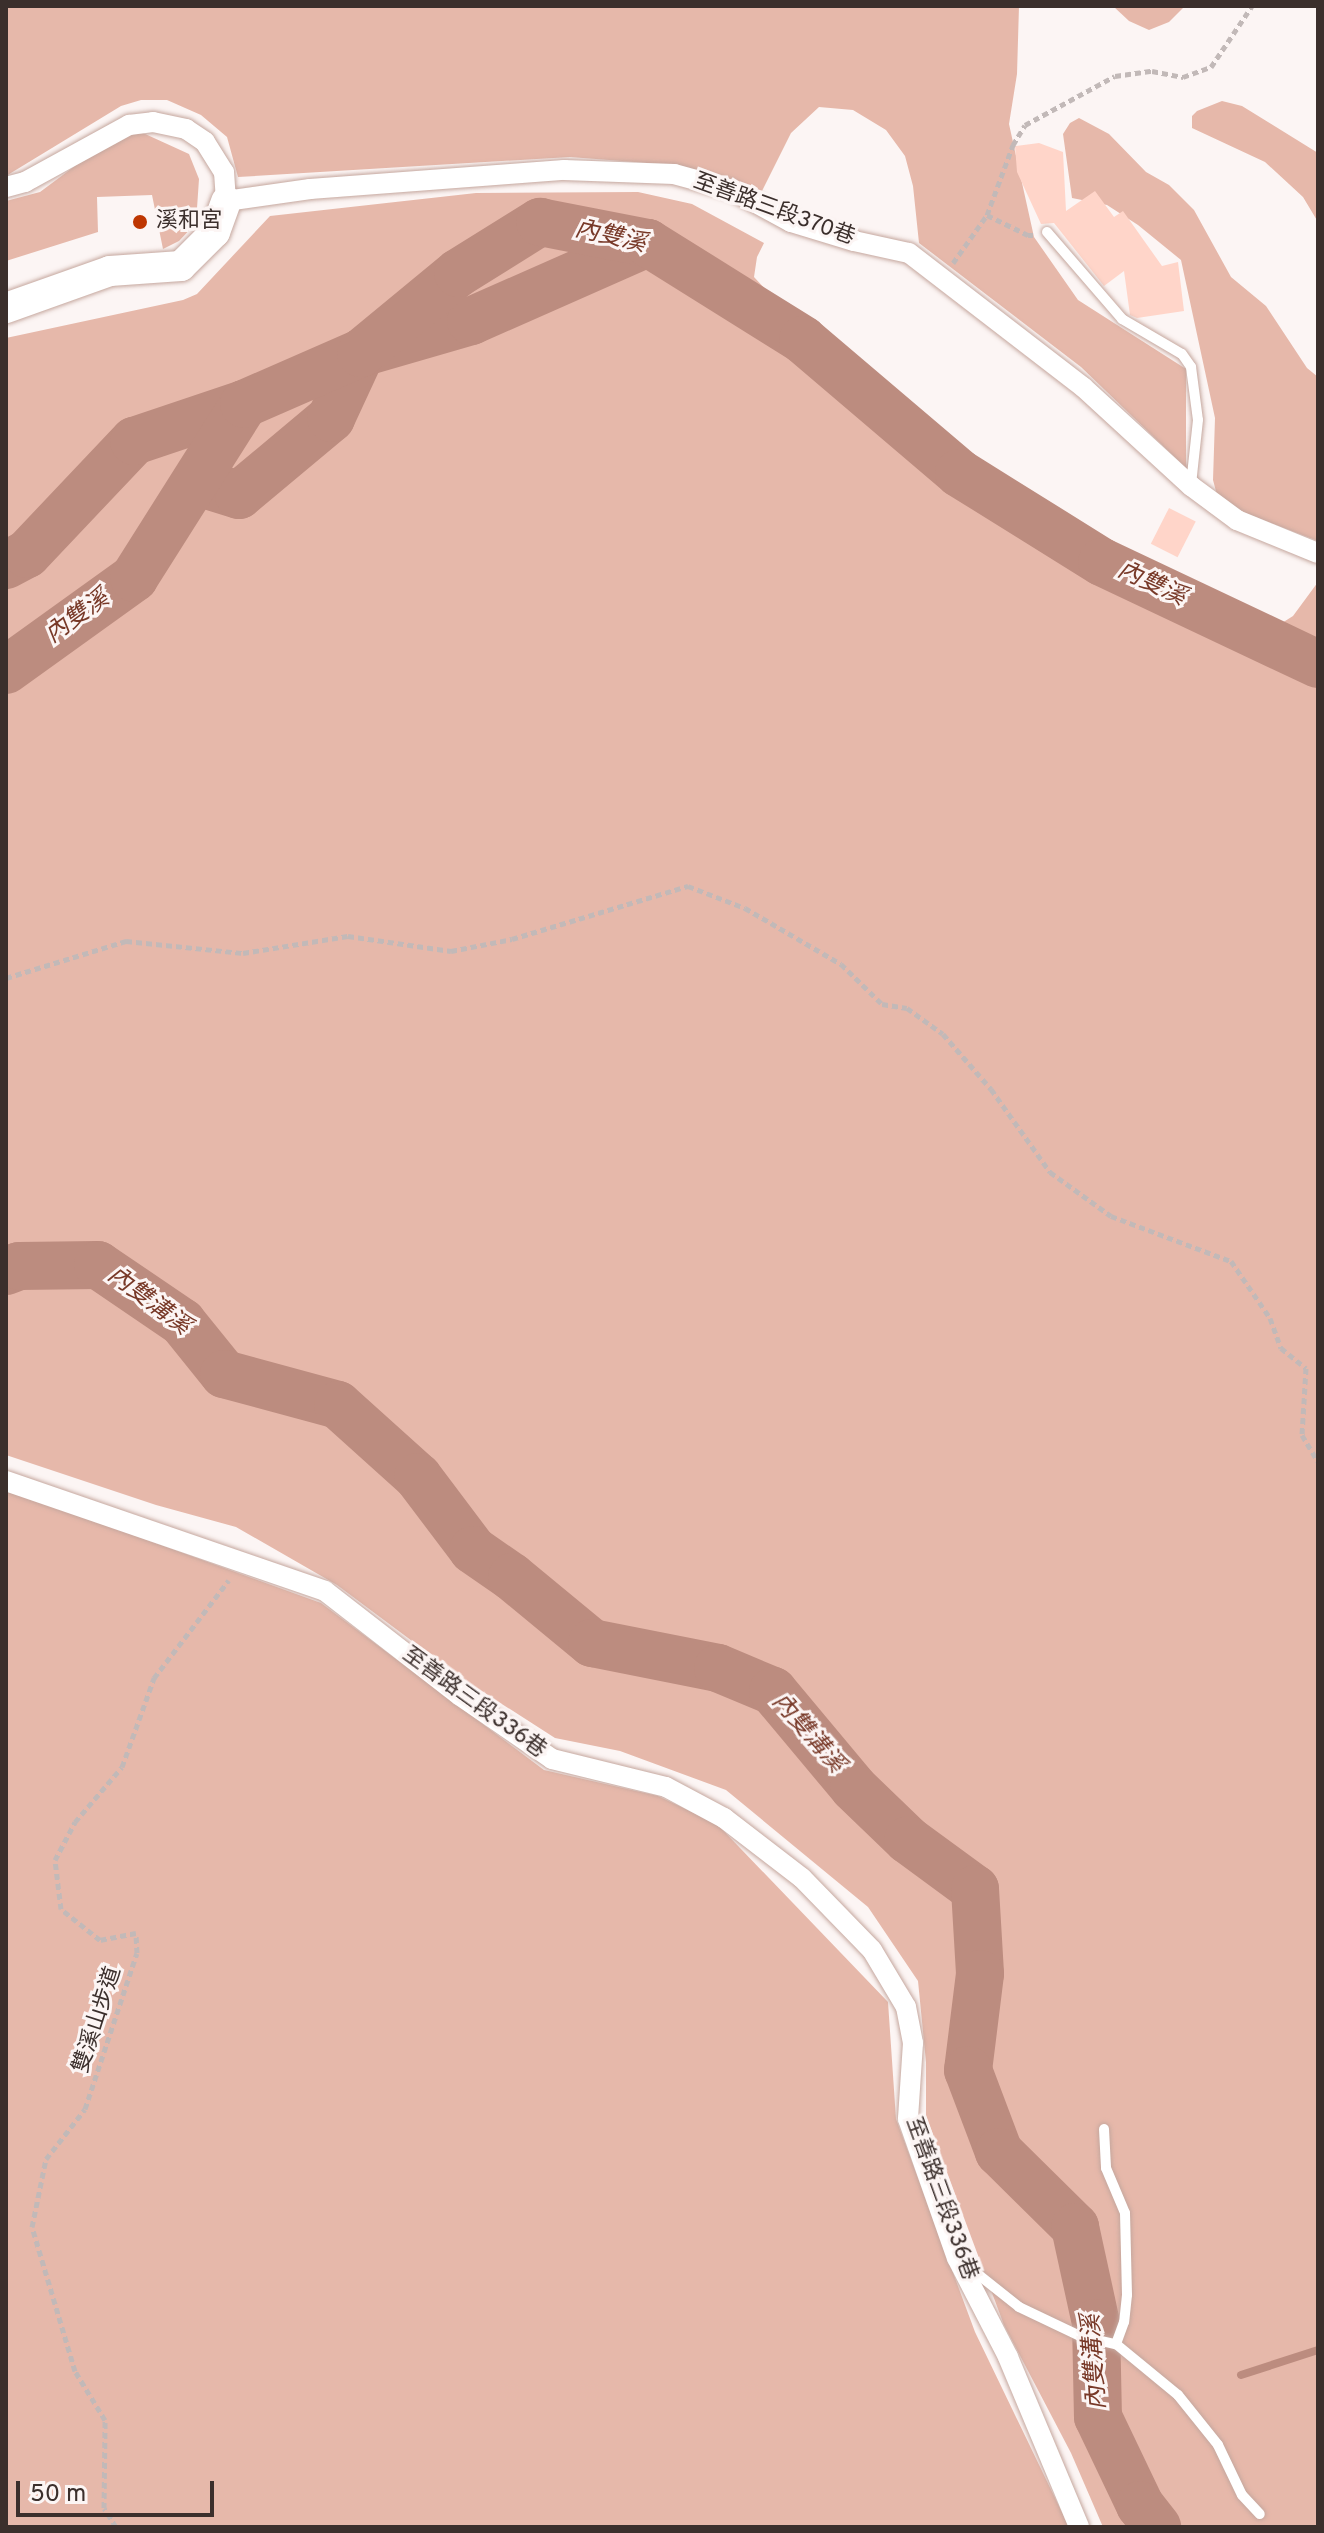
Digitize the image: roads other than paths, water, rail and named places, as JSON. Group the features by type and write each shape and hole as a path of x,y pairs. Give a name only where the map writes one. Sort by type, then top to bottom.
{"street":[{"path":"6,187 25,182 129,125 153,122 186,129 205,142 224,172 226,201 215,232 181,266 110,271 6,308"},
{"name":"至善路三段370巷","path":"226,201 310,189 564,170 674,174 732,190 791,222 909,253 1083,387 1191,486 1237,520 1318,553"},
{"name":"至善路三段336巷","path":"6,1481 244,1560 325,1591 459,1695 552,1759 666,1787 724,1818 802,1878 872,1950 906,2007 913,2043 908,2119 957,2258 1008,2357 1079,2527"}],"lane":[{"path":"1047,232 1122,319 1182,354 1191,367 1198,420 1191,486"},
{"path":"1104,2129 1106,2168 1125,2213 1127,2295 1124,2322 1116,2344"},
{"path":"957,2258 1019,2307 1080,2336 1116,2344 1178,2395 1218,2445 1242,2495 1260,2514"}],"waterway":[{"name":"內雙溪","path":"6,670 134,578 244,404 361,353 458,273 540,222 648,243 803,340 959,473 1102,562 1318,664"},
{"path":"197,482 239,495 331,418 361,353 471,321 648,243"},
{"path":"6,565 27,554 134,441 244,404"},
{"name":"內雙溝溪","path":"6,1271 19,1266 98,1265 182,1322 224,1374 338,1405 418,1477 473,1550 512,1577 592,1643 718,1668 773,1691 854,1788 908,1840 975,1889 980,1974 968,2070 999,2152 1075,2227 1096,2323 1098,2417 1140,2505 1157,2527"},
{"path":"1096,2323 1109,2326"},
{"path":"1241,2375 1318,2350"}],"place":[{"name":"溪和宮","path":"140,222"}]}
